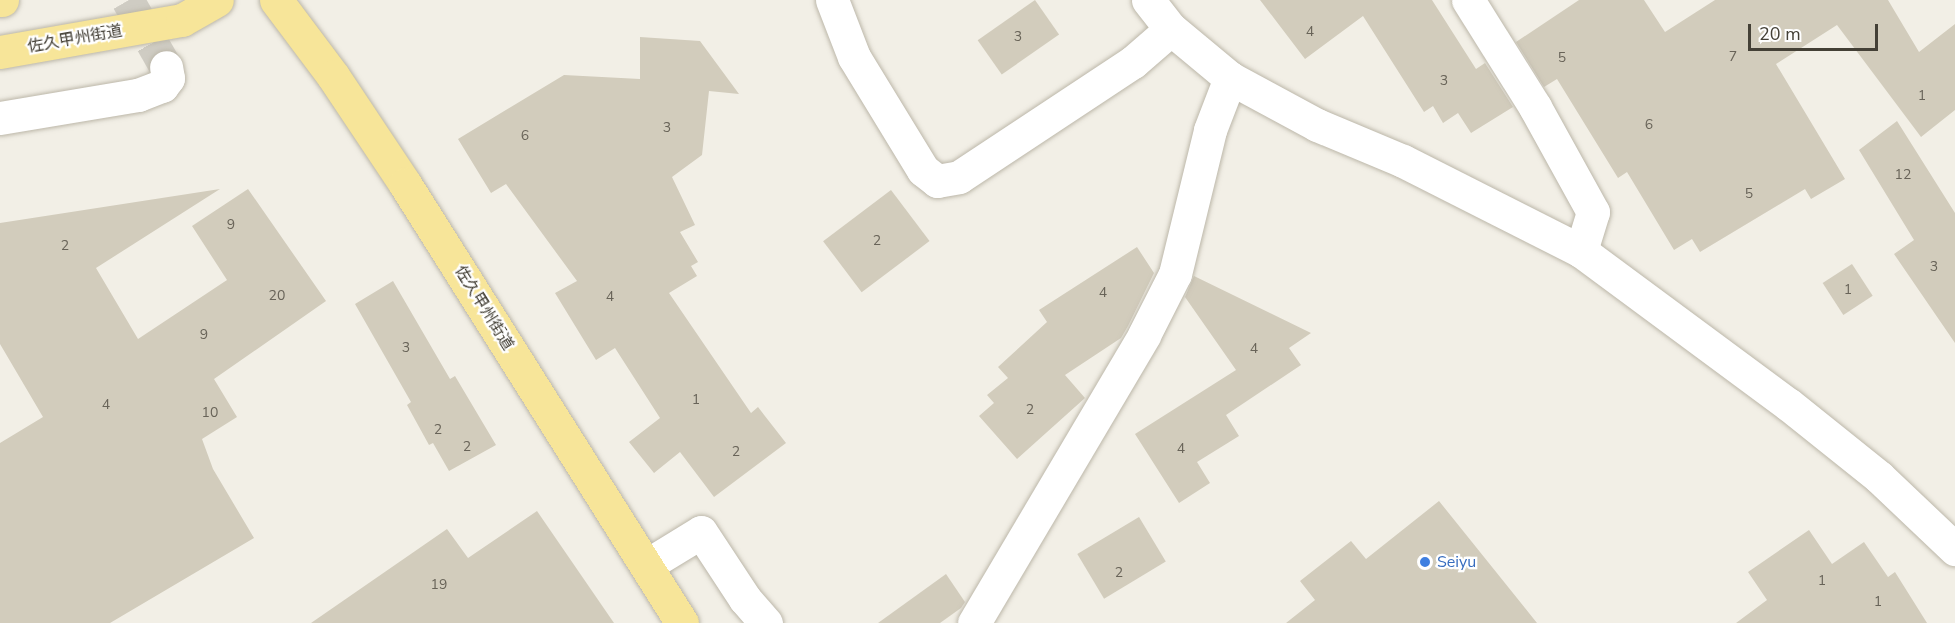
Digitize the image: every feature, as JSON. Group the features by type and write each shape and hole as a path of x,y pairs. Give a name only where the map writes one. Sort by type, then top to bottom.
{"main road":[{"name":"佐久甲州街道","path":"0,52 182,20 217,0"},
{"name":"佐久甲州街道","path":"276,0 333,76 398,174 682,623"}],"street":[{"path":"832,0 854,57 923,170 937,181 959,177 1133,62 1171,29"},
{"path":"1148,0 1171,29 1230,78 1317,125 1403,161 1581,251 1879,477 1955,549"},
{"path":"1468,0 1536,106 1593,212 1581,251"},
{"path":"0,118 138,94 162,86 168,78 166,67"},
{"path":"974,623 1144,335 1175,274 1210,130 1230,78"},
{"path":"647,565 701,532 745,599 766,623"}],"building":[{"path":"1035,0 1059,34 1002,75 978,40"},
{"path":"1260,0 1432,0 1476,69 1485,63 1513,107 1471,133 1458,113 1443,123 1433,106 1424,112 1363,16 1305,59"},
{"path":"1579,0 1644,0 1665,32 1715,0 1888,0 1919,52 1955,24 1955,110 1921,137 1837,25 1776,64 1845,179 1811,199 1805,189 1700,252 1692,239 1674,250 1627,172 1618,178 1557,79 1544,87 1516,42"},
{"path":"640,37 700,41 739,94 709,91 702,155 672,177 695,225 680,232 698,262 691,266 697,276 669,293 751,413 758,407 786,443 714,497 680,452 654,473 629,442 660,418 615,348 596,360 555,293 577,281 506,184 491,193 458,139 564,75 640,79"},
{"path":"1897,121 1955,213 1955,343 1894,254 1914,240 1859,150"},
{"path":"220,189 96,268 138,339 227,280 192,226 248,189 326,301 214,379 237,417 202,439 213,469 254,538 110,623 0,623 0,443 43,417 0,344 0,223"},
{"path":"891,190 930,241 862,292 823,241"},
{"path":"1137,247 1154,273 1128,326 1121,338 1065,375 1085,398 1017,459 979,416 994,403 987,395 1008,378 998,367 1047,322 1039,310"},
{"path":"1852,264 1873,296 1843,315 1823,283"},
{"path":"1194,276 1311,333 1289,348 1301,365 1226,415 1239,436 1197,462 1210,483 1179,503 1135,434 1236,370 1185,297"},
{"path":"393,281 450,379 455,376 496,445 449,471 433,443 429,445 407,405 411,402 355,304"},
{"name":"Seiyu","path":"1439,501 1537,623 1286,623 1315,600 1300,581 1351,541 1366,559"},
{"path":"537,511 614,623 311,623 447,529 468,558"},
{"path":"1139,517 1166,562 1104,599 1077,554"},
{"path":"1809,530 1832,564 1864,542 1888,577 1895,572 1927,623 1736,623 1767,600 1748,572"},
{"path":"946,574 965,602 961,608 940,623 878,623"}],"tunnel":[{"path":"128,0 166,67"}],"place":[{"name":"Seiyu","path":"1425,562"}]}
